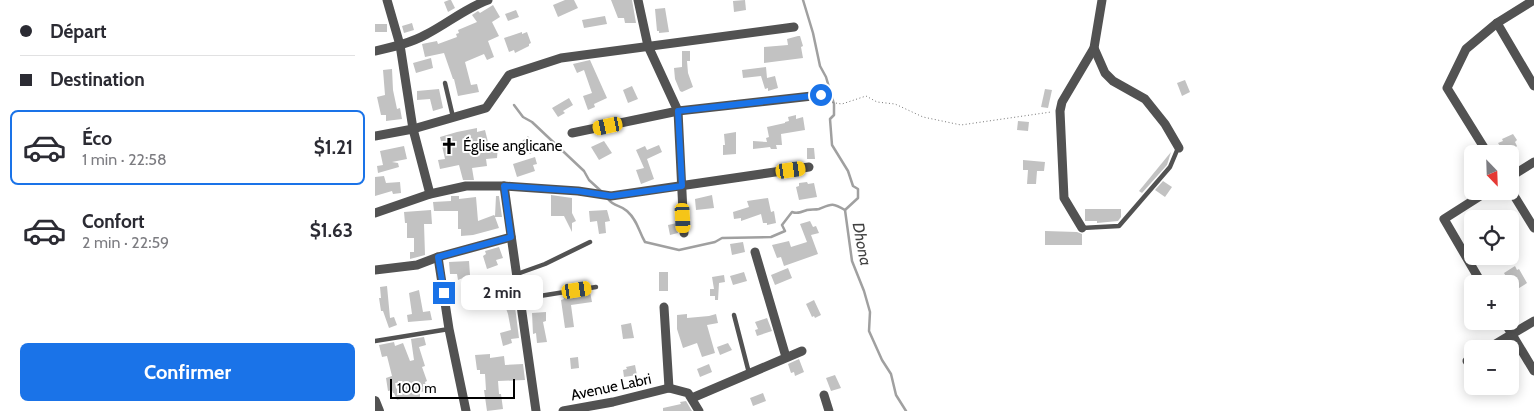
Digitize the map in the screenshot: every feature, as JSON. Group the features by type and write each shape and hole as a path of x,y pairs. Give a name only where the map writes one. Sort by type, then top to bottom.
{"street":[{"path":"387,0 400,46 413,129 430,194"},
{"path":"375,51 400,46 426,35 473,6 488,0"},
{"path":"638,0 648,46 678,111 684,234"},
{"path":"1081,228 1064,198 1060,111 1062,102 1094,48 1102,0"},
{"path":"1482,145 1447,88 1466,49 1497,22 1534,0"},
{"path":"1497,22 1534,86"},
{"path":"375,136 413,129 486,108 509,75 561,58 794,27"},
{"path":"1094,48 1105,73 1113,81 1145,100 1165,124 1179,148"},
{"path":"572,133 678,111 821,95"},
{"path":"1519,171 1534,162"},
{"path":"375,213 430,194 465,186 504,186 578,191 611,196 809,167"},
{"path":"504,186 536,411"},
{"path":"1474,200 1444,219 1477,275"},
{"path":"1517,200 1534,228"},
{"path":"375,270 417,265 438,257 511,237"},
{"path":"755,252 786,357"},
{"path":"438,257 449,329 466,411"},
{"path":"665,308 669,388"},
{"path":"1502,340 1534,320"},
{"path":"1510,330 1534,371"},
{"path":"699,411 692,398 802,351"},
{"name":"Avenue Labri","path":"563,411 613,402 669,388 688,394 692,398"},
{"path":"824,395 829,411"},
{"path":"375,402 379,411"},
{"path":"613,402 618,411"}],"lane":[{"path":"445,83 453,117"},
{"path":"1081,228 1119,226 1170,167 1179,148"},
{"path":"517,274 545,264 589,242"},
{"path":"520,299 596,287"},
{"path":"734,315 749,373"},
{"path":"375,341 449,329"}],"path":[{"path":"821,95 824,100 834,104 842,104 866,96 877,102 895,104 923,117 961,125 1060,111"}],"building":[{"path":"451,0 455,8 448,12 444,2"},
{"path":"565,0 574,0 578,8 558,17 553,5"},
{"path":"611,0 632,0 636,23 625,23 624,18 618,18"},
{"path":"745,0 746,10 734,12 733,1"},
{"path":"493,5 500,17 492,22 499,36 488,41 494,57 487,60 484,54 465,62 471,85 477,84 479,92 458,96 444,53 425,57 422,44 437,41 438,44 457,37 458,30 477,22 472,15 478,11 480,13"},
{"path":"665,8 669,32 659,33 657,31 655,9"},
{"path":"516,10 519,17 508,21 505,14"},
{"path":"605,16 607,24 584,28 582,20"},
{"path":"412,23 414,30 404,33 402,26"},
{"path":"375,24 387,24 387,32 375,32"},
{"path":"522,32 522,34 527,32 531,43 515,53 514,50 509,52 504,38"},
{"path":"800,36 803,46 801,47 803,58 764,63 764,47 788,45 787,39"},
{"path":"682,51 690,51 690,61 687,61 688,73 693,87 682,92 675,79 674,68 682,67"},
{"path":"431,58 433,68 416,73 413,63"},
{"path":"590,60 607,98 594,104 595,107 588,110 583,96 592,93 584,70 577,73 573,64"},
{"path":"766,67 767,78 775,76 778,88 768,91 768,88 765,89 761,76 743,78 742,70"},
{"path":"392,69 393,90 397,109 400,108 402,119 386,121 386,115 381,115 377,97 385,95 383,70"},
{"path":"1185,80 1190,92 1182,96 1177,83"},
{"path":"632,86 638,99 628,103 623,90"},
{"path":"439,89 443,108 433,111 430,99 417,100 417,91"},
{"path":"1045,89 1052,90 1048,108 1041,107"},
{"path":"569,98 573,105 563,111 565,113 558,117 552,108"},
{"path":"796,115 796,119 803,117 805,130 781,134 782,145 776,145 777,149 771,149 770,147 753,149 753,141 767,142 766,138 769,137 767,127 785,123 789,121 788,117"},
{"path":"1018,121 1029,122 1028,131 1017,130"},
{"path":"477,128 477,132 485,130 489,146 498,145 497,158 486,159 487,166 472,168 474,180 463,180 459,165 440,169 438,160 445,159 440,137"},
{"path":"736,132 736,154 723,155 723,145 725,145 724,134"},
{"path":"1513,134 1517,140 1515,142 1516,145 1499,145 1498,143 1503,141 1502,139"},
{"path":"528,136 537,149 530,154 521,142"},
{"path":"604,141 612,153 599,160 591,147"},
{"path":"659,145 662,152 647,159 654,179 641,184 636,170 644,168 636,150 645,146 647,150"},
{"path":"404,146 407,159 392,162 398,163 399,167 378,173 377,166 383,165 380,151"},
{"path":"807,148 814,148 815,159 807,159"},
{"path":"1171,152 1167,165 1142,193 1139,191"},
{"path":"535,157 537,164 533,165 535,171 517,177 513,164"},
{"path":"1023,160 1045,162 1044,171 1037,171 1036,184 1027,184 1028,170 1023,170"},
{"path":"384,176 386,183 400,182 401,193 393,194 392,191 375,196 375,177"},
{"path":"1163,181 1172,187 1165,197 1155,190"},
{"path":"807,182 808,184 814,183 817,197 799,200 796,187 799,186 799,183"},
{"path":"551,195 572,198 572,213 576,221 572,223 572,232 564,216 551,216"},
{"path":"712,195 714,208 696,210 695,199"},
{"path":"451,196 459,196 459,199 476,197 478,221 495,216 496,196 499,196 502,217 495,217 499,228 461,236 461,229 458,229 458,211 434,211 433,202 451,201"},
{"path":"768,198 771,212 774,211 776,223 767,225 767,223 763,223 761,214 741,221 741,218 734,219 733,212 749,207 747,201"},
{"path":"1085,209 1121,209 1121,217 1118,221 1097,223 1097,221 1085,221"},
{"path":"431,210 432,224 424,224 425,255 410,259 410,252 414,252 414,238 407,238 407,223 405,223 404,212"},
{"path":"607,210 610,221 605,222 606,233 599,234 597,221 590,222 589,211"},
{"path":"810,221 813,227 816,226 819,233 811,235 818,254 784,266 781,257 777,258 772,245 789,241 791,247 807,242 800,224"},
{"path":"677,223 678,233 670,235 668,225"},
{"path":"1045,231 1077,232 1082,234 1082,245 1045,245"},
{"path":"743,242 745,252 732,255 730,244"},
{"path":"499,247 503,258 496,260 498,265 487,269 483,256 486,254 485,251"},
{"path":"469,261 470,275 458,280 457,274 450,274 449,262"},
{"path":"1515,266 1517,270 1519,269 1527,283 1519,288 1519,275 1505,275 1504,273"},
{"path":"788,268 792,278 775,285 771,275"},
{"path":"659,272 668,272 668,291 659,291"},
{"path":"744,272 747,281 733,285 730,276"},
{"path":"724,275 725,282 719,283 718,300 715,300 715,296 710,296 710,289 714,289 712,277"},
{"path":"387,286 390,318 394,317 397,325 389,328 383,311 381,311 379,298 381,298 380,287"},
{"path":"419,290 423,312 430,311 432,320 408,322 407,315 412,314 409,293"},
{"path":"590,292 592,302 571,305 574,327 565,328 561,300 564,299 563,296"},
{"path":"514,299 519,338 511,339 512,343 503,346 500,333 511,330 504,303"},
{"path":"814,300 821,315 815,318 814,316 812,317 806,304"},
{"path":"546,312 546,321 543,322 547,342 537,343 536,333 533,334 532,313"},
{"path":"687,314 687,318 716,314 718,323 707,325 715,353 702,357 697,343 683,348 677,329 677,315"},
{"path":"767,318 772,331 757,336 755,330 758,329 755,322"},
{"path":"631,323 634,338 623,339 621,325"},
{"path":"424,337 426,345 419,347 425,366 422,367 427,381 425,382 427,391 420,392 420,397 397,400 392,390 388,391 386,378 392,376 387,356 382,357 379,345 394,342 395,346 403,343 410,361 414,360 411,339"},
{"path":"728,343 732,350 720,355 717,347"},
{"path":"490,354 490,358 504,356 505,365 523,364 525,380 498,381 503,409 487,411 484,390 486,390 485,374 480,374 480,370 477,370 475,355"},
{"path":"578,357 579,368 571,369 570,358"},
{"path":"799,359 804,372 795,376 794,372 791,373 788,364"},
{"path":"709,364 712,372 700,377 697,369"},
{"path":"635,365 637,375 624,377 623,370 627,369 626,367"},
{"path":"835,375 841,388 831,391 826,378"},
{"path":"763,393 766,401 753,406 750,398"},
{"path":"686,401 692,411 663,411 663,408"}],"waterway":[{"name":"Dhona","path":"803,0 820,66 826,77 834,104 834,115 830,119 832,145 848,171 853,186 858,189 858,198 845,210 852,261 870,312 869,331 882,360 891,374 896,395 906,411"},
{"path":"514,105 523,117 532,122 584,171 589,180 601,191"},
{"path":"608,199 631,215 645,242 679,250 715,242 722,238 771,237 785,231 782,225 792,212 798,213 832,205 845,210"}],"place":[{"name":"Église anglicane","path":"449,146"}],"route":[{"path":"444,293 438,257 511,237 504,186 578,191 611,196 682,186 678,111 821,95"}]}
